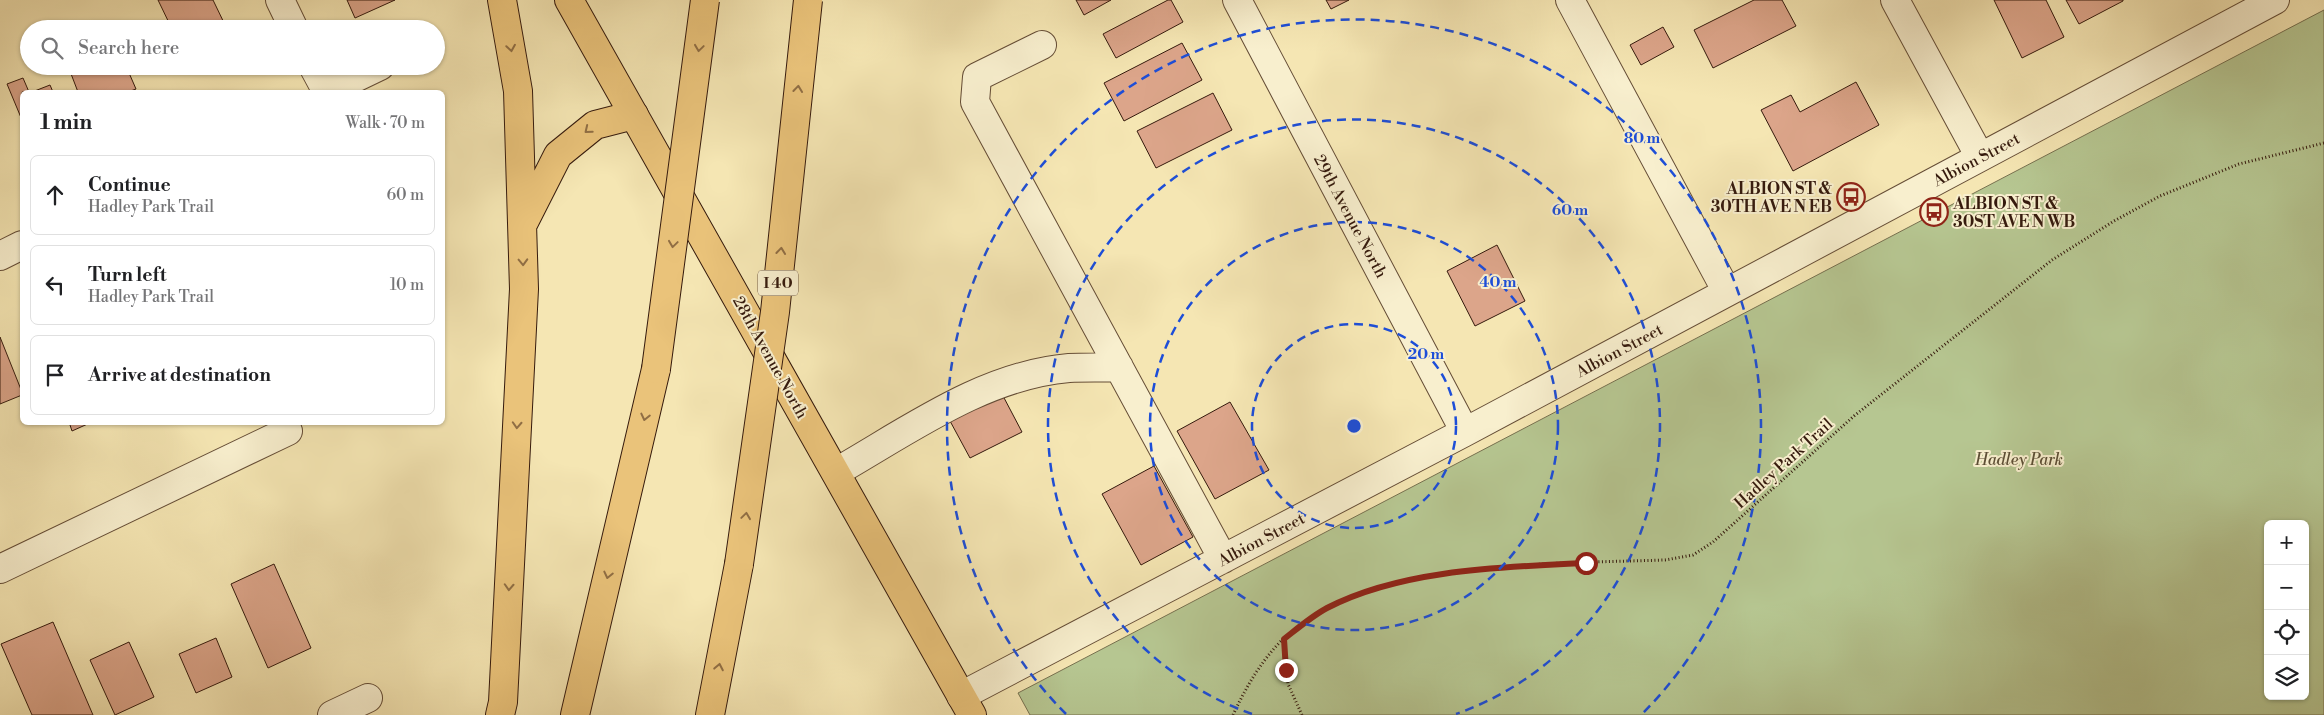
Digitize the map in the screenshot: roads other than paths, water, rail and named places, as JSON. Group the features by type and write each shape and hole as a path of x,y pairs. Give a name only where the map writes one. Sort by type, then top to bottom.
{"main road":[{"path":"500,715 503,702 524,289 518,91 502,0"},
{"name":"28th Avenue North","path":"569,0 967,705"},
{"path":"575,715 656,369 705,0"},
{"name":"I 40","path":"710,715 739,564 775,312 808,0"},
{"path":"522,226 558,155 595,124 634,115"}],"street":[{"path":"280,0 290,20"},
{"name":"29th Avenue North","path":"1237,0 1465,432"},
{"path":"1570,0 1727,292"},
{"path":"1895,0 1980,157"},
{"name":"Albion Street","path":"967,705 1222,559 1465,432 2275,0"},
{"path":"1042,45 977,77 975,102 1222,559"},
{"path":"318,75 326,90"},
{"path":"331,90 362,75"},
{"path":"0,256 20,246"},
{"path":"836,472 978,392 1028,376 1069,368 1119,367"},
{"path":"0,569 288,431"},
{"path":"332,715 368,698"}],"place":[{"name":"ALBION ST & 30TH AVE N EB","path":"1851,197"},
{"name":"ALBION ST & 30ST AVE N WB","path":"1934,212"}],"park label":[{"name":"Hadley Park","path":"2019,459"}]}
